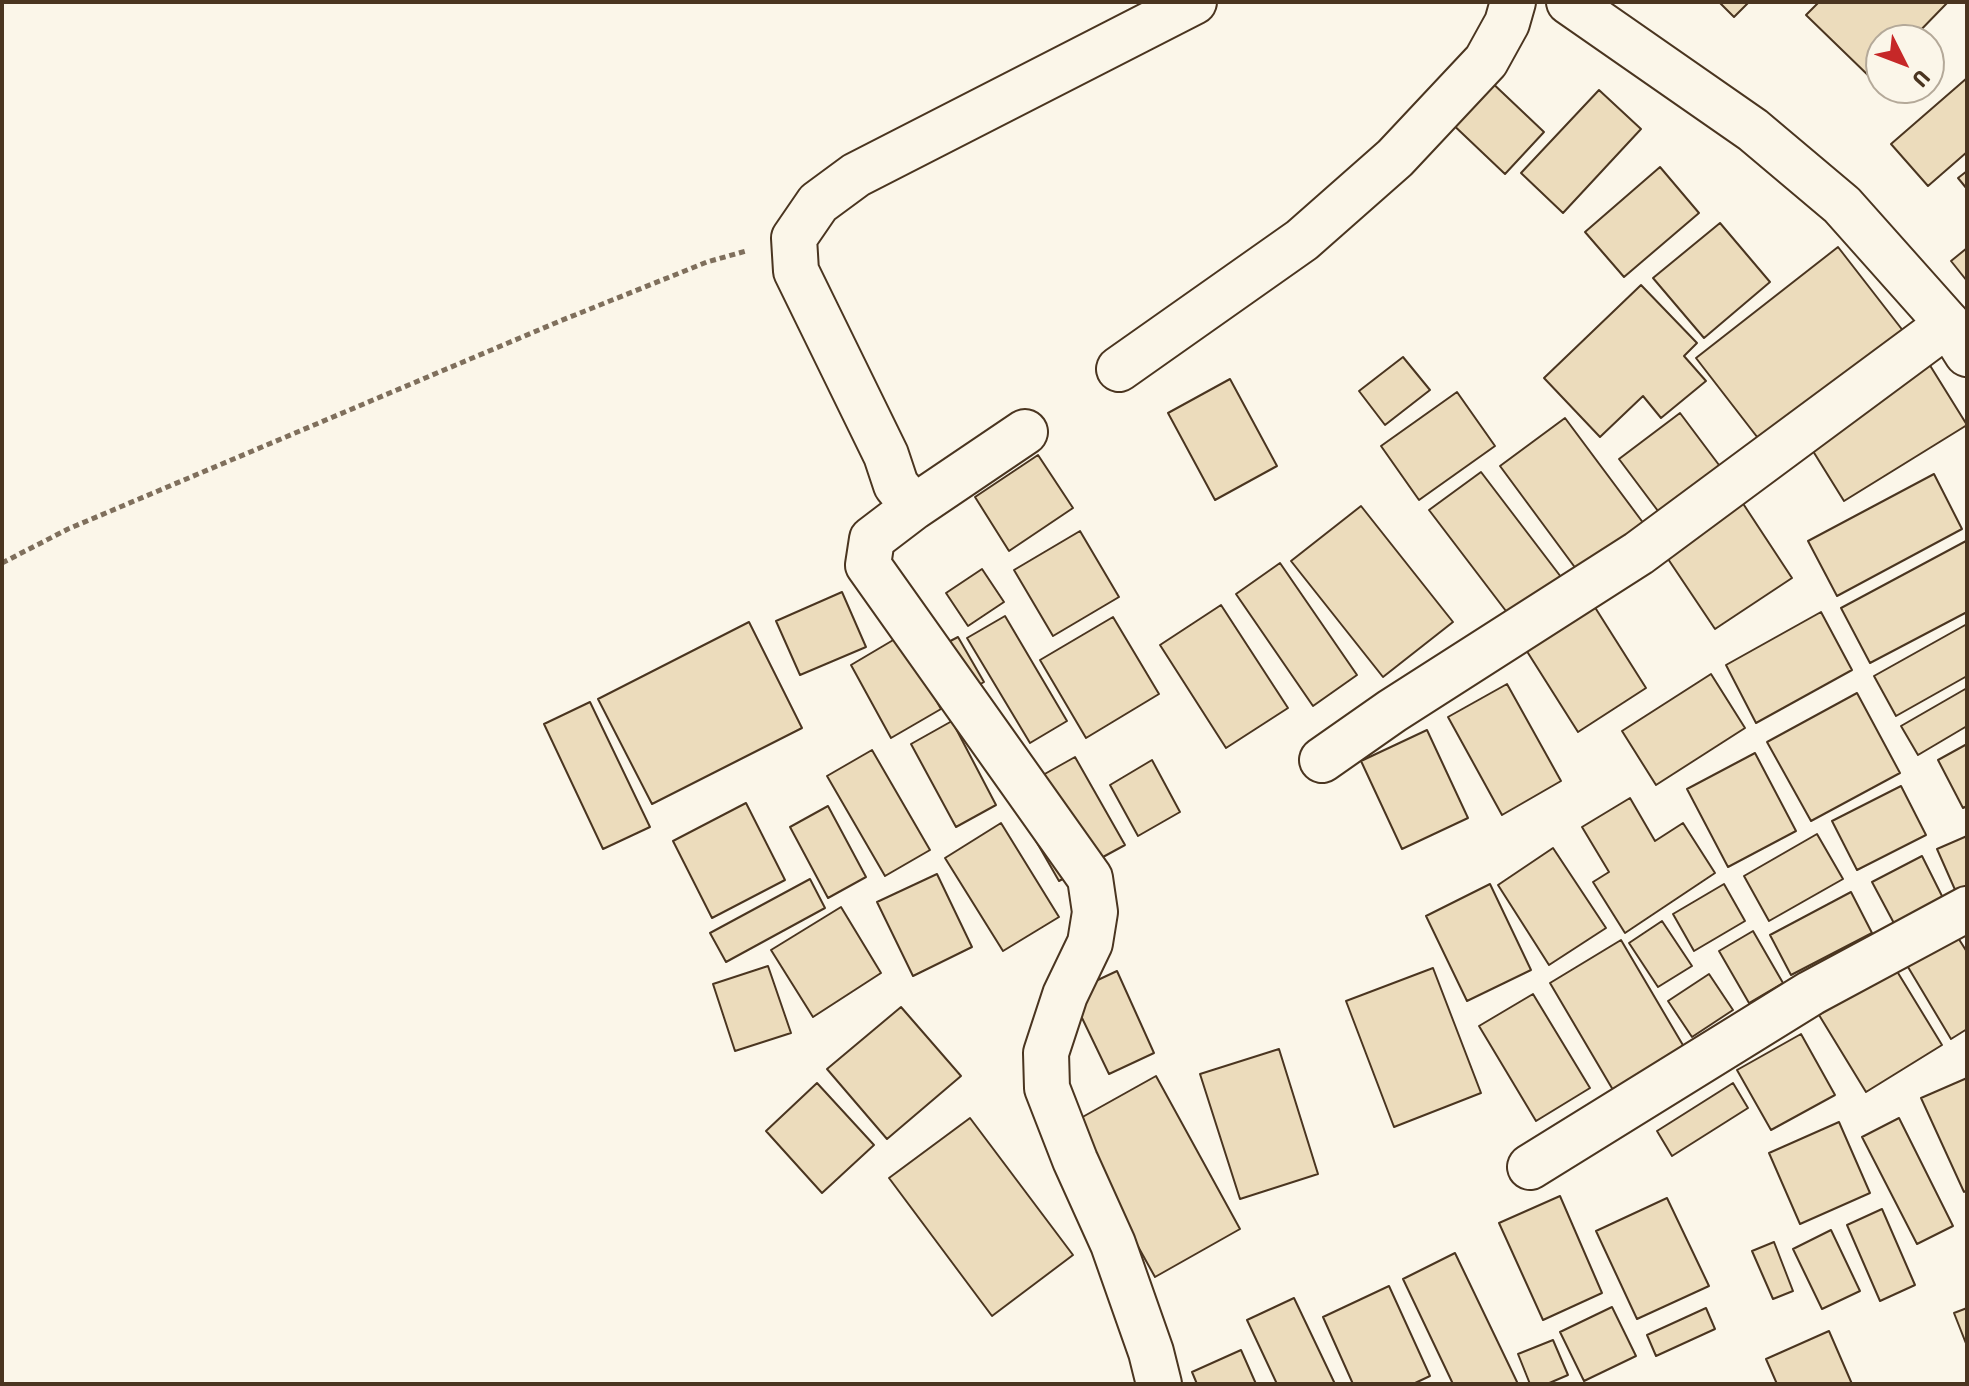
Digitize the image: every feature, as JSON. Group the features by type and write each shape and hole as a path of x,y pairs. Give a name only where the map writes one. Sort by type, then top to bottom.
{"street":[{"path":"914,507 896,485 886,455 796,271 794,238 818,203 856,175 1194,2"},
{"path":"1119,369 1302,240 1395,158 1486,61 1507,23 1513,2"},
{"path":"1322,760 1392,711 1639,553 1957,339 1842,205 1753,130 1569,2"},
{"path":"1025,432 872,539 868,565 1090,878 1095,912 1090,943 1065,995 1046,1053 1047,1088 1113,1244 1159,1384"},
{"path":"1530,1167 1811,993 1967,909"}],"path":[{"path":"2,563 68,529 560,321 707,262 794,238"}],"building":[{"path":"1719,2 1749,2 1734,17"},
{"path":"1819,2 1948,2 1927,24 1865,24 1865,72 1806,15"},
{"path":"1486,77 1544,132 1505,174 1446,118"},
{"path":"1967,78 1967,152 1928,186 1891,144 1937,104 1945,104 1945,97"},
{"path":"1599,90 1641,129 1563,213 1521,173"},
{"path":"1660,167 1699,213 1624,277 1585,232"},
{"path":"1967,171 1967,189 1958,178"},
{"path":"1720,223 1770,282 1704,338 1653,278"},
{"path":"1838,247 1904,332 1761,442 1696,358"},
{"path":"1967,248 1967,281 1951,261"},
{"path":"1641,285 1697,343 1684,356 1706,381 1661,418 1643,396 1600,437 1544,378"},
{"path":"1403,357 1430,390 1385,425 1359,391"},
{"path":"1926,359 1967,425 1844,501 1803,435"},
{"path":"1230,379 1277,466 1215,500 1168,413"},
{"path":"1457,392 1495,446 1419,500 1381,446"},
{"path":"1680,413 1722,469 1661,515 1619,459"},
{"path":"1565,418 1647,528 1582,577 1500,466"},
{"path":"1038,455 1073,508 1009,551 975,497"},
{"path":"1481,472 1561,577 1509,615 1429,510"},
{"path":"1934,474 1962,529 1837,596 1808,541"},
{"path":"1742,502 1792,578 1715,629 1664,553"},
{"path":"1361,506 1453,622 1383,677 1291,561"},
{"path":"1080,531 1119,597 1053,636 1014,570"},
{"path":"1966,541 1967,612 1870,663 1841,608"},
{"path":"1280,563 1357,675 1313,706 1236,594"},
{"path":"982,569 1004,602 968,626 946,593"},
{"path":"1584,590 1646,688 1578,732 1516,634"},
{"path":"842,592 866,647 800,675 776,621"},
{"path":"1221,605 1288,708 1226,748 1160,645"},
{"path":"1821,612 1852,670 1756,723 1726,665"},
{"path":"1005,616 1067,721 1030,743 967,638"},
{"path":"1113,617 1159,694 1086,738 1040,660"},
{"path":"749,622 802,728 652,804 598,699"},
{"path":"1967,624 1967,676 1896,716 1874,676"},
{"path":"900,636 941,709 891,738 851,665"},
{"path":"958,637 984,682 961,695 935,649"},
{"path":"1711,674 1745,728 1656,785 1622,731"},
{"path":"1507,684 1561,781 1502,815 1448,717"},
{"path":"1967,688 1967,726 1918,755 1901,726"},
{"path":"1857,693 1900,773 1811,821 1767,742"},
{"path":"590,702 650,827 603,849 544,724"},
{"path":"952,721 996,805 956,827 911,744"},
{"path":"1427,730 1468,818 1402,849 1361,761"},
{"path":"1967,744 1967,806 1963,808 1938,760"},
{"path":"872,750 930,850 885,876 827,776"},
{"path":"1755,753 1796,831 1728,867 1687,789"},
{"path":"1075,757 1125,845 1059,881 1009,794"},
{"path":"1152,760 1180,812 1138,836 1110,785"},
{"path":"1901,786 1926,835 1857,870 1832,821"},
{"path":"1630,798 1655,841 1683,823 1715,873 1625,933 1593,882 1609,872 1582,827"},
{"path":"746,803 785,880 712,918 673,841"},
{"path":"828,806 866,877 828,898 790,827"},
{"path":"1001,823 1059,917 1003,951 945,858"},
{"path":"1817,834 1843,879 1769,921 1744,876"},
{"path":"1967,836 1967,898 1960,901 1937,849"},
{"path":"1553,848 1606,928 1549,965 1498,885"},
{"path":"1922,856 1945,902 1896,927 1872,882"},
{"path":"937,874 972,947 913,976 877,902"},
{"path":"810,879 825,908 726,962 710,933"},
{"path":"1490,884 1531,970 1467,1001 1426,916"},
{"path":"1724,884 1745,921 1694,951 1673,914"},
{"path":"1851,892 1872,933 1791,975 1770,935"},
{"path":"841,907 881,973 813,1017 771,950"},
{"path":"1662,921 1692,966 1658,987 1629,943"},
{"path":"1753,931 1783,983 1749,1003 1719,951"},
{"path":"1955,933 1967,952 1967,1029 1951,1039 1905,962"},
{"path":"1621,940 1687,1052 1616,1095 1550,983"},
{"path":"768,966 791,1033 735,1051 713,984"},
{"path":"1433,968 1481,1093 1394,1127 1346,1001"},
{"path":"1895,968 1942,1045 1866,1092 1819,1015"},
{"path":"1117,971 1154,1053 1109,1074 1070,993"},
{"path":"1709,974 1733,1010 1692,1037 1668,1001"},
{"path":"1533,994 1590,1088 1536,1121 1479,1026"},
{"path":"901,1007 961,1076 887,1139 827,1069"},
{"path":"1801,1034 1835,1095 1771,1130 1737,1070"},
{"path":"1279,1049 1318,1174 1240,1199 1200,1074"},
{"path":"1156,1076 1240,1229 1155,1277 1070,1124"},
{"path":"1967,1078 1967,1190 1964,1192 1921,1098"},
{"path":"817,1083 874,1145 822,1193 766,1131"},
{"path":"1733,1083 1748,1108 1672,1156 1657,1131"},
{"path":"970,1118 1073,1255 992,1316 889,1178"},
{"path":"1899,1118 1953,1226 1917,1244 1862,1137"},
{"path":"1839,1122 1870,1193 1800,1224 1769,1153"},
{"path":"1560,1196 1602,1293 1543,1320 1499,1223"},
{"path":"1667,1198 1709,1286 1637,1319 1596,1231"},
{"path":"1882,1209 1915,1285 1880,1301 1847,1225"},
{"path":"1831,1230 1860,1291 1822,1309 1793,1249"},
{"path":"1774,1242 1793,1291 1773,1299 1752,1251"},
{"path":"1455,1253 1518,1384 1453,1384 1403,1279"},
{"path":"1389,1286 1430,1376 1413,1384 1353,1384 1323,1317"},
{"path":"1294,1298 1335,1384 1277,1384 1247,1320"},
{"path":"1612,1307 1636,1356 1584,1381 1560,1332"},
{"path":"1706,1308 1715,1329 1656,1356 1647,1335"},
{"path":"1967,1308 1967,1346 1954,1313"},
{"path":"1829,1331 1852,1384 1777,1384 1766,1359"},
{"path":"1553,1340 1568,1375 1547,1384 1530,1384 1518,1354"},
{"path":"1241,1350 1256,1384 1197,1384 1192,1372"}]}
